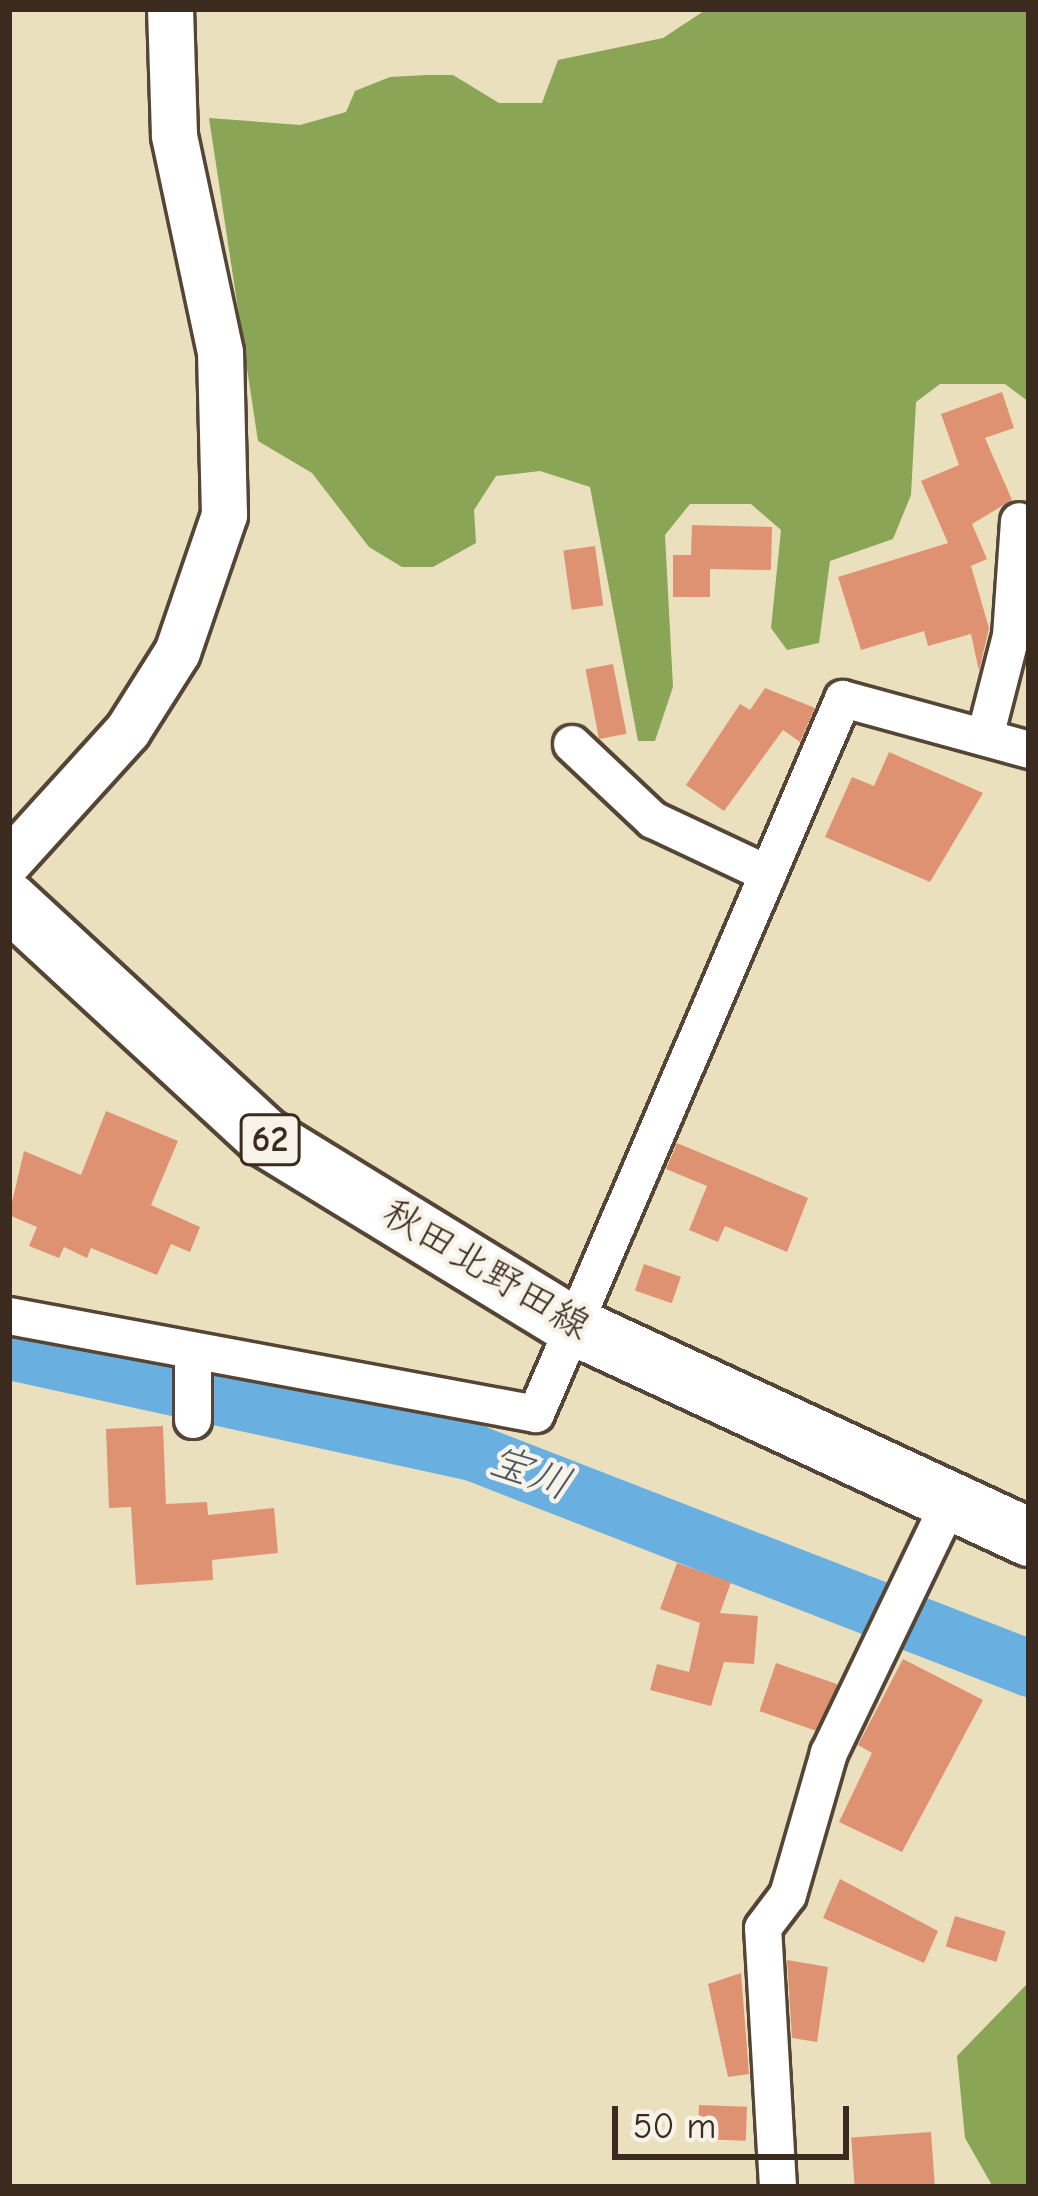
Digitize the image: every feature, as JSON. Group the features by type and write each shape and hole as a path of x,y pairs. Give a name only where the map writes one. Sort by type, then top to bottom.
{"main road":[{"name":"秋田北野田線","path":"9,901 265,1136 572,1325 1029,1537"}],"street":[{"path":"9,861 128,731 177,652 224,514 220,352 174,135 170,9"},
{"path":"986,736 1011,636 1019,521"},
{"path":"9,1316 536,1414 843,699 1029,750"},
{"path":"572,744 599,781 652,820 768,874"},
{"path":"193,1420 194,1351"},
{"path":"778,2187 764,1928 788,1894 830,1753 886,1648 950,1502"}],"green space":[{"path":"707,9 1029,9 1029,402 1005,384 940,384 916,402 911,495 893,539 830,561 819,643 787,650 771,628 781,530 751,504 690,504 665,535 673,687 655,741 638,741 590,487 540,471 496,476 474,510 476,543 433,567 402,567 369,547 312,473 258,441 209,118 300,125 346,112 355,91 390,77 426,75 453,75 499,103 542,103 558,60 663,38"},
{"path":"1029,1982 1029,2187 993,2187 965,2138 957,2056"}],"building":[{"path":"1002,392 1014,428 985,438 1012,500 972,524 987,559 971,566 989,628 979,671 971,634 928,646 924,631 861,650 838,577 948,543 921,481 959,465 941,414"},
{"path":"692,525 772,527 771,570 710,569 710,597 673,597 673,555 691,555"},
{"path":"595,546 603,605 572,610 563,550"},
{"path":"613,664 627,734 599,739 586,669"},
{"path":"765,688 815,708 800,742 783,730 724,811 686,785 740,704 750,710"},
{"path":"889,752 983,793 930,882 825,837 852,777 874,786"},
{"path":"106,1111 178,1141 151,1205 200,1227 190,1252 171,1244 157,1275 91,1248 87,1258 64,1247 59,1258 29,1246 37,1227 9,1215 24,1151 81,1175"},
{"path":"677,1143 808,1198 787,1252 725,1226 718,1242 689,1230 707,1186 666,1169"},
{"path":"644,1264 681,1277 672,1303 635,1290"},
{"path":"163,1426 166,1504 207,1502 208,1515 274,1508 278,1553 212,1560 213,1580 136,1585 131,1507 109,1508 106,1429"},
{"path":"677,1563 731,1582 720,1613 758,1616 754,1664 724,1662 711,1706 650,1690 657,1664 689,1672 700,1623 660,1609"},
{"path":"903,1659 983,1700 902,1852 839,1822 872,1753 858,1745"},
{"path":"776,1663 837,1684 821,1732 759,1711"},
{"path":"840,1879 938,1931 924,1963 823,1918"},
{"path":"955,1916 1006,1931 996,1962 946,1947"},
{"path":"787,1960 828,1967 817,2042 792,2038"},
{"path":"741,1973 749,2074 728,2077 708,1984"},
{"path":"699,2105 747,2107 746,2141 698,2139"},
{"path":"931,2132 935,2185 855,2187 851,2138"}],"waterway":[{"name":"宝川","path":"9,1351 475,1453 1029,1668"}]}
